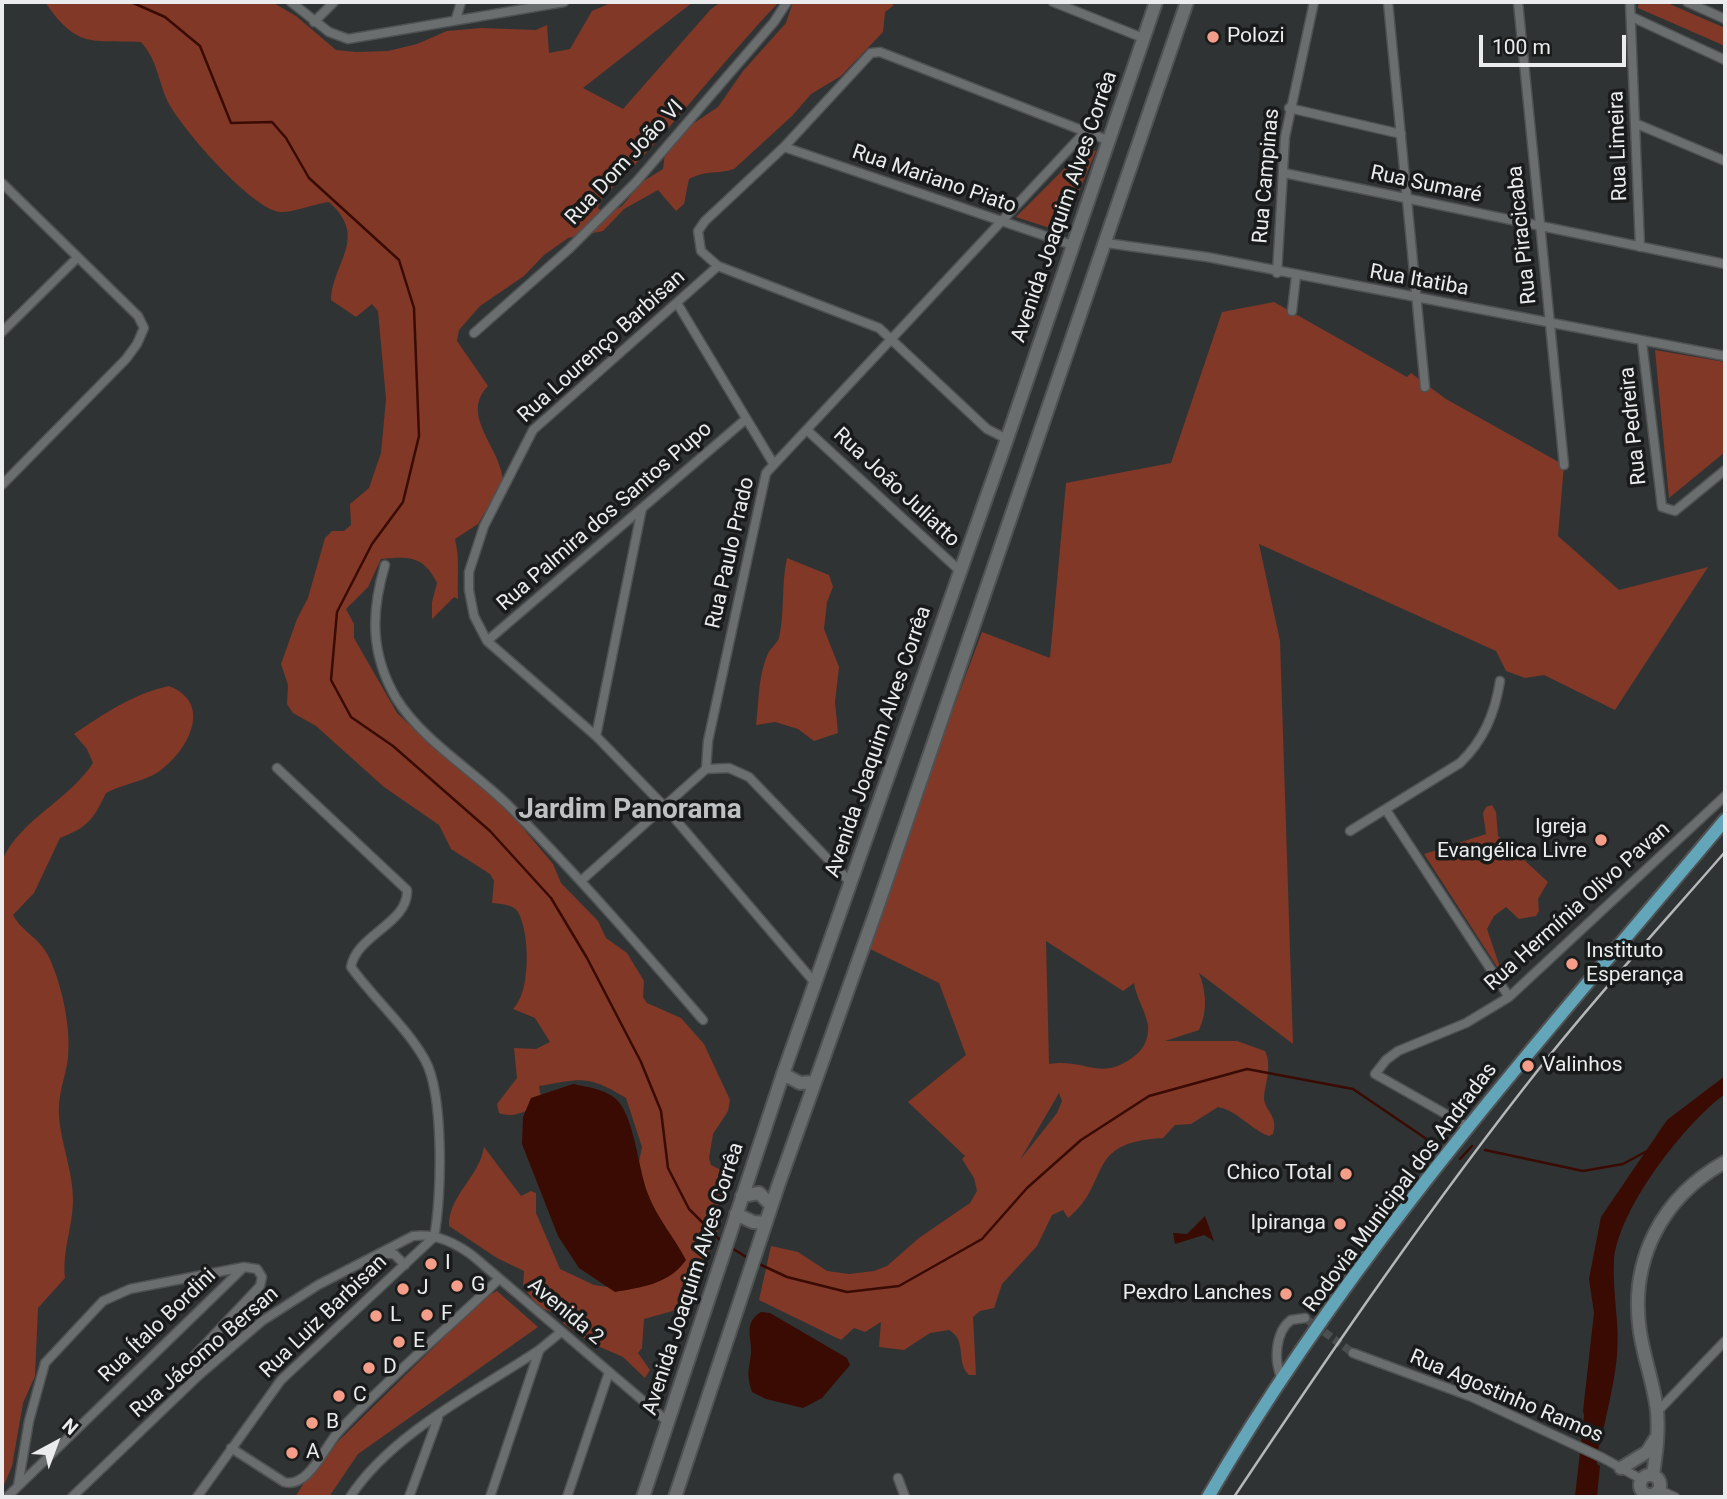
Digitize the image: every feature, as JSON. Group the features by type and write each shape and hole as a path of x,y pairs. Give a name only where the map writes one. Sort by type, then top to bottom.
{"main road":[{"name":"Avenida Joaquim Alves Corrêa","path":"643,1497 783,1074 1007,439 1156,2"},
{"path":"675,1497 771,1205 876,911 1187,2"},
{"name":"Rodovia Municipal dos Andradas","path":"1208,1497 1281,1377 1466,1126 1725,820"},
{"path":"783,1074 800,1083 814,1082"},
{"path":"1653,1494 1658,1480 1647,1477 1658,1435 1657,1412 1637,1310 1644,1254 1673,1202 1703,1176 1725,1162"},
{"path":"742,1196 759,1193 771,1205"},
{"path":"736,1214 753,1222 766,1223"},
{"path":"1621,1468 1647,1452 1658,1435"}],"street":[{"path":"291,2 314,22 339,37 348,39 562,2"},
{"path":"314,22 334,2"},
{"path":"456,19 461,2"},
{"name":"Rua Dom João VI","path":"474,333 569,248 636,182 774,22 787,2"},
{"path":"1053,2 1143,38"},
{"name":"Rua Campinas","path":"1277,273 1289,108 1314,2"},
{"path":"1388,2 1425,387"},
{"name":"Rua Piracicaba","path":"1518,2 1564,465"},
{"name":"Rua Limeira","path":"1630,2 1640,247"},
{"path":"1687,2 1725,19"},
{"path":"1632,17 1725,60"},
{"name":"Rua Lourenço Barbisan","path":"816,983 664,806 596,736 487,641 474,615 469,572 484,526 527,438 718,266 701,251 698,239 701,226 784,147 870,53 880,52 1084,133"},
{"path":"1289,108 1401,134"},
{"path":"1637,124 1725,161"},
{"path":"1084,133 1107,140"},
{"name":"Rua Paulo Prado","path":"706,769 708,741 760,491 773,464 808,431 1084,133"},
{"name":"Rua Mariano Piato","path":"784,147 1072,245"},
{"name":"Rua Sumaré","path":"1283,173 1725,264"},
{"path":"2,183 76,259 143,321 142,334 126,359 2,485"},
{"name":"Rua Itatiba","path":"1105,243 1207,257 1277,273 1725,356"},
{"path":"2,332 76,259"},
{"path":"718,266 867,323 892,340 987,429 1007,439"},
{"path":"1292,311 1296,276"},
{"path":"677,303 773,464"},
{"name":"Rua Pedreira","path":"1642,342 1662,507 1675,511 1725,470"},
{"name":"Rua Palmira dos Santos Pupo","path":"487,641 746,419"},
{"name":"Rua João Juliatto","path":"808,431 960,571"},
{"path":"596,736 642,508"},
{"path":"386,565 374,607 374,627 378,653 396,696 414,721 478,776 582,880 703,1020"},
{"path":"1350,831 1460,763 1476,748 1495,710 1500,681"},
{"path":"277,768 407,890 407,897 401,908 358,949 351,967 417,1047 431,1074 435,1094 439,1192 434,1237"},
{"path":"582,880 706,769 729,768 749,777 850,882"},
{"name":"Rua Hermínia Olivo Pavan","path":"1466,1126 1376,1074 1386,1060 1398,1051 1466,1023 1509,997 1725,796"},
{"path":"1386,810 1509,997"},
{"name":"Rua Jácomo Bersan","path":"72,1497 198,1376 287,1303 413,1236 434,1237"},
{"name":"Rua Luiz Barbisan","path":"197,1497 281,1380 434,1237"},
{"name":"Avenida 2","path":"434,1237 460,1246 668,1422"},
{"path":"375,1255 394,1254 405,1265"},
{"path":"18,1486 29,1421 45,1363 103,1301 130,1289 244,1268 257,1269 262,1277 260,1286 194,1356 198,1376"},
{"name":"Rua Ítalo Bordini","path":"7,1497 244,1268"},
{"path":"231,1448 284,1482 291,1484 303,1479 345,1425 499,1279"},
{"path":"1281,1377 1276,1366 1280,1331 1290,1320 1305,1318"},
{"path":"350,1497 379,1460 561,1332"},
{"path":"1657,1412 1725,1341"},
{"path":"490,1497 539,1350"},
{"name":"Rua Agostinho Ramos","path":"1353,1353 1472,1397 1621,1468 1647,1477"},
{"path":"567,1497 609,1372"},
{"path":"410,1497 438,1417"},
{"path":"898,1478 905,1497"},
{"path":"1653,1494 1675,1497"}],"shaded area":[{"path":"45,2 272,2 296,16 336,50 356,52 388,51 417,44 447,31 481,28 536,30 547,25 549,53 570,49 592,11 613,2 693,2 583,88 623,109 711,9 721,2 779,2 648,151 602,198 598,208 605,215 622,206 642,182 663,169 666,146 682,131 718,107 743,71 786,23 793,2 889,2 894,5 885,12 883,32 841,76 811,94 792,116 734,169 689,179 684,204 676,211 658,190 624,209 603,231 568,238 544,255 524,276 480,306 459,330 457,341 488,386 480,397 479,420 501,468 503,481 478,524 455,539 458,599 454,597 432,619 432,602 437,583 432,574 427,567 415,560 391,558 381,559 368,587 346,609 354,624 354,638 397,713 435,749 473,776 501,802 553,864 561,883 598,921 606,938 627,953 644,981 643,997 647,1003 681,1018 704,1044 730,1100 728,1111 713,1134 709,1158 711,1165 725,1172 728,1177 717,1209 722,1222 687,1300 676,1310 644,1319 642,1348 638,1353 650,1370 645,1378 623,1357 593,1344 564,1324 559,1315 539,1307 523,1287 524,1271 497,1258 449,1226 453,1205 477,1167 484,1147 521,1196 531,1191 536,1193 536,1213 560,1269 594,1285 614,1288 642,1147 626,1098 602,1085 575,1080 539,1086 542,1103 521,1113 499,1113 497,1104 517,1078 514,1048 536,1049 550,1042 535,1018 513,1009 523,990 527,962 525,934 518,912 510,906 492,903 494,881 490,874 451,849 439,825 384,787 316,726 293,713 287,704 288,685 281,664 297,619 308,598 325,538 332,531 344,531 351,525 350,504 369,488 381,453 386,399 378,311 372,304 356,317 331,300 348,239 341,215 329,202 281,212 253,198 218,165 174,112 154,63 141,42 97,41 76,35 66,28"},
{"path":"1639,2 1665,2 1725,28 1725,46 1638,8"},
{"path":"1084,149 1096,151 1062,232 1016,217"},
{"path":"1274,302 1407,377 1411,373 1446,399 1564,465 1558,536 1619,590 1708,567 1615,710 1544,675 1525,678 1506,671 1496,651 1259,544 1280,641 1293,1044 1199,973 1205,1001 1199,1030 1165,1041 1237,1041 1265,1051 1268,1067 1264,1101 1273,1117 1273,1134 1269,1136 1262,1133 1232,1112 1218,1107 1191,1124 1175,1125 1163,1138 1138,1141 1121,1147 1109,1156 1081,1205 1068,1218 1063,1210 1052,1215 1037,1246 1002,1284 994,1308 980,1311 973,1317 976,1375 969,1375 965,1370 958,1340 949,1330 930,1333 904,1350 879,1347 881,1322 865,1332 854,1328 841,1340 759,1300 771,1246 798,1252 827,1271 849,1274 874,1271 887,1266 919,1238 970,1203 977,1191 974,1178 962,1159 965,1156 908,1102 966,1055 939,983 864,946 982,632 1050,658 1066,483 1171,463 1222,312","holes":["1046,941 1123,991 1134,983 1148,1025 1146,1041 1137,1054 1124,1063 1103,1069 1074,1064 1049,1064","1059,1093 1062,1101 1057,1113 1020,1160"]},
{"path":"1655,350 1725,362 1725,452 1669,498"},
{"path":"787,558 829,575 833,587 827,602 824,629 839,667 835,702 838,733 814,741 798,729 775,722 756,725 764,664 779,638"},
{"path":"169,686 190,703 193,715 192,726 180,750 155,774 106,793 89,821 60,838 34,893 13,915 48,955 63,998 69,1047 59,1116 73,1199 65,1278 38,1308 35,1376 23,1403 12,1466 2,1490 2,860 21,832 71,788 93,763 87,749 74,734 131,699"},
{"path":"1492,805 1496,812 1498,836 1548,882 1538,899 1539,911 1536,916 1519,919 1506,907 1494,916 1487,929 1503,976 1424,854 1486,834 1483,813 1486,807"},
{"path":"1725,1076 1725,1094 1691,1125 1656,1169 1640,1193 1618,1239 1614,1260 1617,1356 1600,1445 1583,1436 1588,1429 1583,1411 1594,1313 1589,1279 1601,1217 1667,1120"},
{"path":"573,1084 609,1094 624,1110 648,1194 686,1260 663,1279 615,1292 579,1268 558,1236 522,1144 523,1117 531,1098"},
{"path":"1205,1216 1214,1241 1204,1235 1175,1244 1173,1233 1187,1234"},
{"path":"497,1291 538,1327 358,1454 329,1497 295,1497 318,1461 485,1297"},
{"path":"761,1312 770,1313 847,1358 850,1365 822,1398 803,1408 766,1399 752,1392 749,1376 750,1325"},
{"path":"1585,1457 1600,1466 1597,1497 1580,1497 1579,1477"}],"waterway":[{"path":"131,2 165,17 200,46 231,123 272,122 286,138 309,178 399,260 414,308 419,436 403,502 372,544 337,612 331,680 351,717 393,746 490,831 551,898 587,958 641,1062 661,1111 668,1168 689,1209 721,1241"},
{"path":"757,1263 787,1277 847,1292 899,1286 982,1239 1027,1188 1081,1140 1149,1096 1247,1069 1353,1089 1428,1140"},
{"path":"1460,1159 1472,1146"},
{"path":"1485,1150 1583,1171 1623,1164 1647,1151"},
{"path":"730,1247 748,1258"},
{"path":"1584,1497 1593,1417"}],"tunnel":[{"path":"1305,1318 1353,1353"}],"railway":[{"path":"1234,1497 1384,1278 1501,1117 1586,1011 1725,852"}],"place":[{"name":"Polozi","path":"1213,37"},
{"name":"Igreja Evangélica Livre","path":"1601,840"},
{"name":"Instituto Esperança","path":"1572,964"},
{"name":"Valinhos","path":"1528,1066"},
{"name":"Chico Total","path":"1346,1174"},
{"name":"Ipiranga","path":"1340,1224"},
{"name":"I","path":"431,1264"},
{"name":"G","path":"457,1286"},
{"name":"J","path":"403,1289"},
{"name":"Pexdro Lanches","path":"1286,1294"},
{"name":"F","path":"427,1315"},
{"name":"L","path":"376,1316"},
{"name":"E","path":"399,1342"},
{"name":"D","path":"369,1368"},
{"name":"C","path":"339,1396"},
{"name":"B","path":"312,1423"},
{"name":"A","path":"292,1453"}],"district":[{"name":"Jardim Panorama","path":"630,811"}]}
